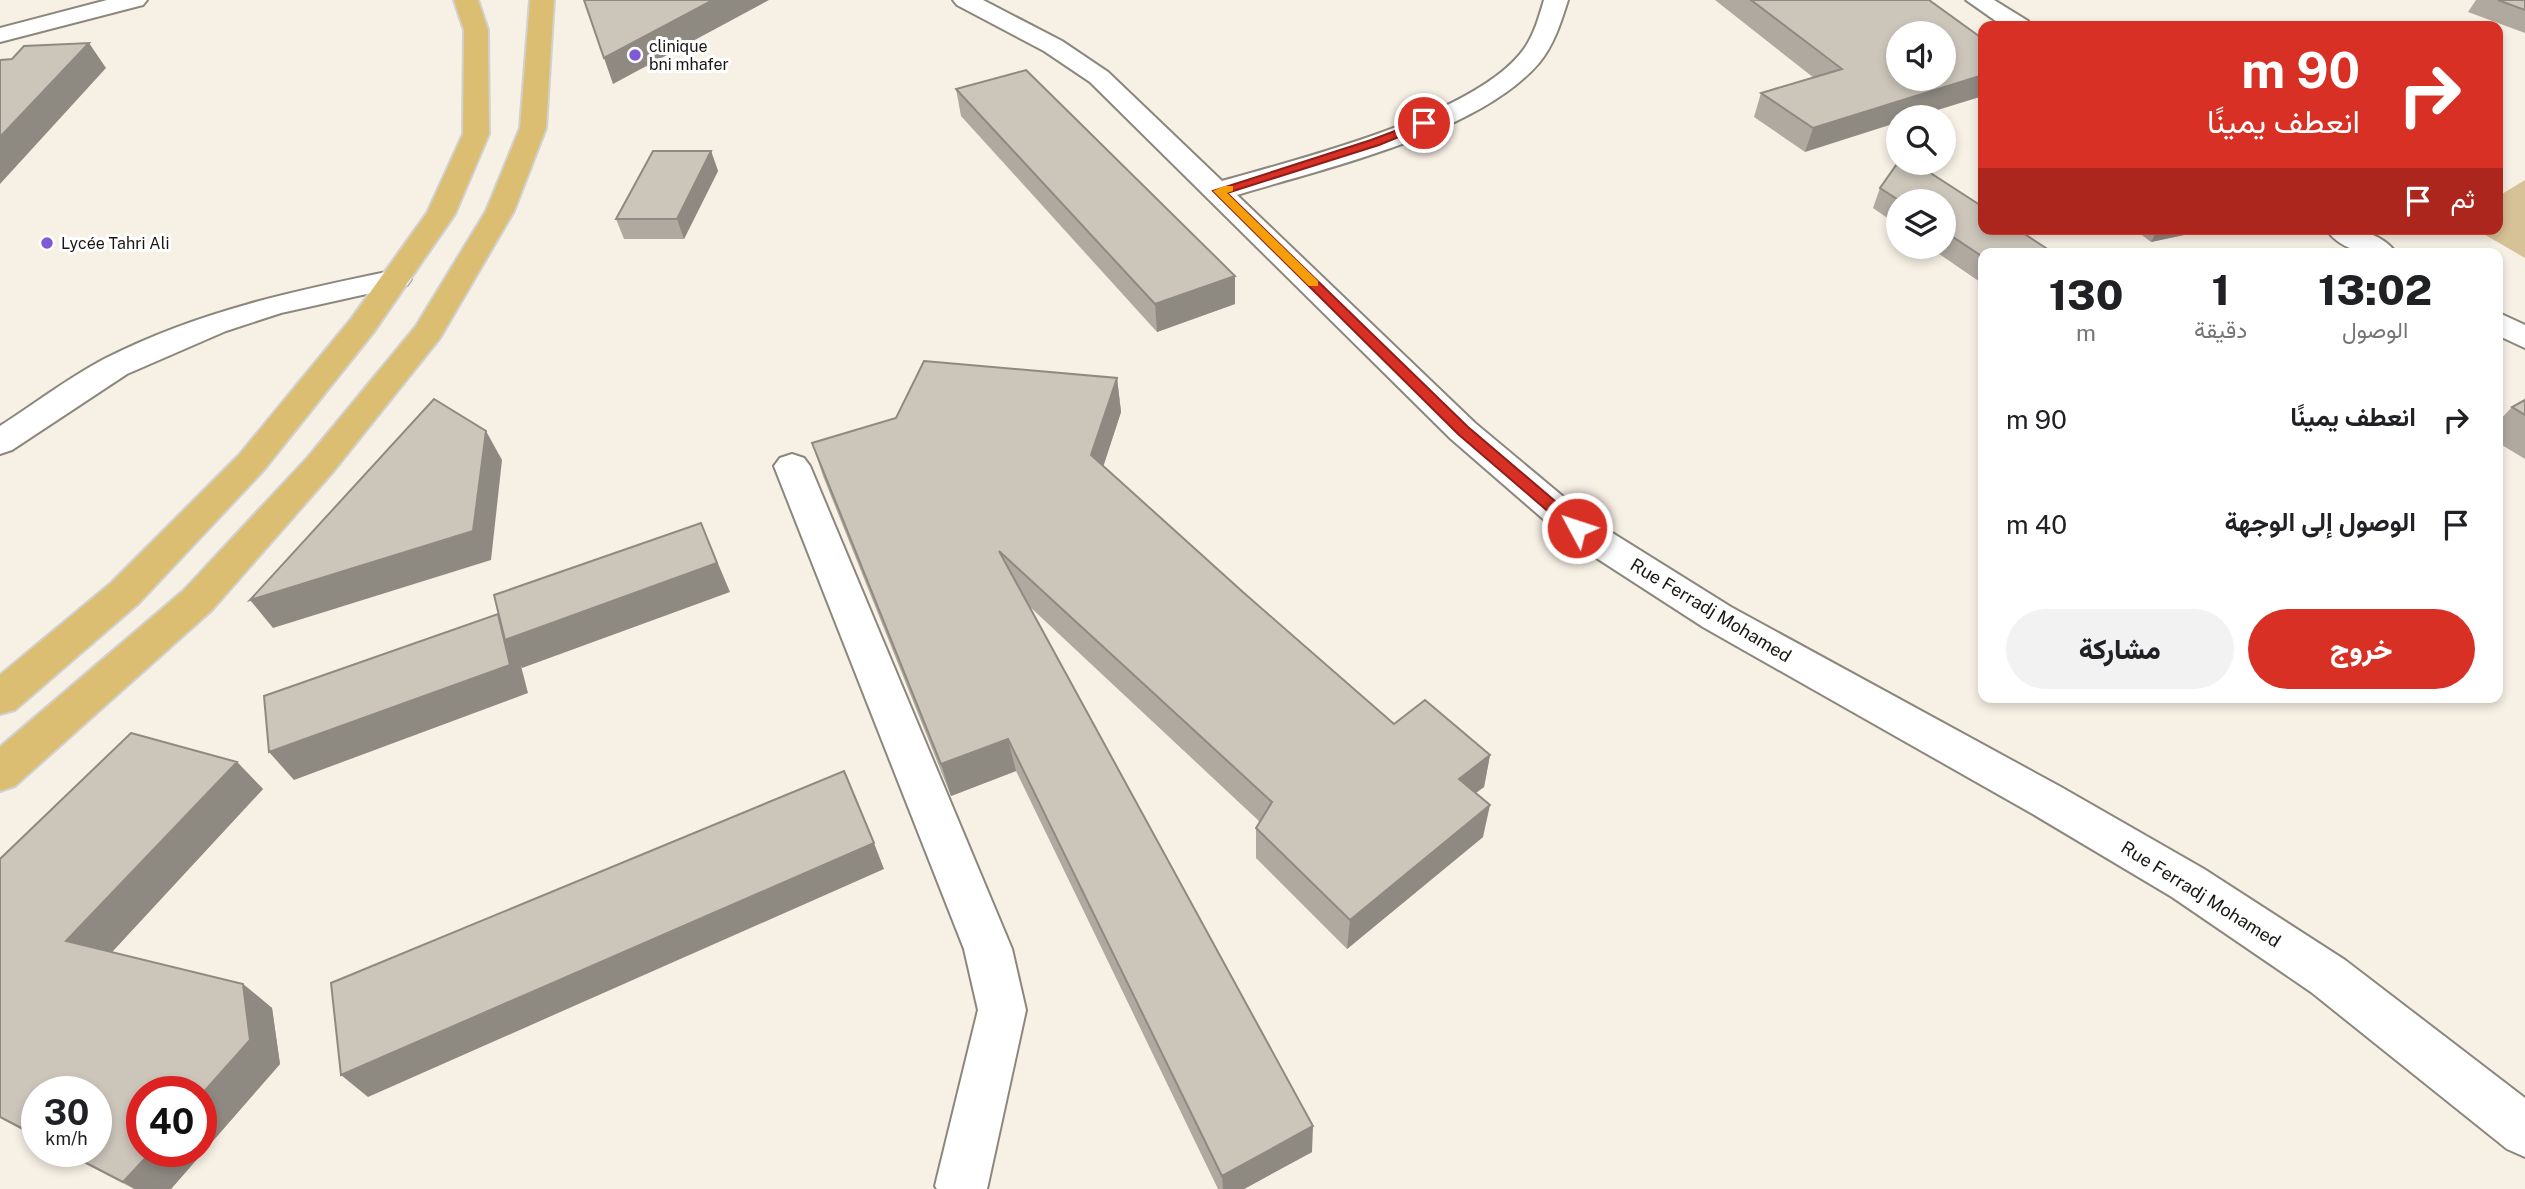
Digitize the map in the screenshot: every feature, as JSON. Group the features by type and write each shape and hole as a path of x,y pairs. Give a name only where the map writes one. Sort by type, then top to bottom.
{"main road":[{"path":"0,698 125,593 250,463 362,326 441,214 476,134 470,12 448,0"},
{"path":"0,773 198,600 320,465 429,331 500,211 533,128 542,0"}],"street":[{"path":"0,35 135,0"},
{"name":"Rue Ferradj Mohamed","path":"965,0 1053,46 1099,77 1463,431 1577,528 1717,617 2188,883 2328,976 2525,1130"},
{"path":"1219,191 1375,142 1449,113 1497,88 1530,58 1547,28 1556,0"},
{"path":"1978,0 2011,21"},
{"path":"24,53 51,39 62,24 62,19"},
{"path":"2350,235 2372,248"},
{"path":"0,442 114,367 215,324 273,304 396,279"},
{"path":"2503,325 2525,338"},
{"path":"792,466 988,949 1002,1010 961,1188"}],"shaded area":[{"path":"2525,180 2525,258 2485,235 2503,235 2503,193"}],"building":[{"path":"584,0 713,0 604,58"},
{"path":"1751,0 1929,0 1978,35 1978,77 1956,83 1956,21 1886,21 1886,91 1932,91 1813,128 1761,93 1842,69"},
{"path":"2498,0 2525,0 2525,10"},
{"path":"89,43 0,137 0,60 12,59 24,46"},
{"path":"1026,70 1235,276 1155,304 956,89"},
{"path":"653,151 711,151 677,219 616,219"},
{"path":"1889,175 1934,175 1955,189 1886,189 1886,192 1880,188"},
{"path":"1956,190 1978,204 1978,235 2026,235 2046,248 1978,248 1978,254 1956,239"},
{"path":"924,361 1117,378 1091,455 1394,724 1425,700 1490,755 1459,779 1490,805 1350,920 1256,828 1272,802 999,551 1313,1126 1222,1176 1008,739 941,764 812,443 896,418"},
{"path":"434,399 486,431 473,531 250,600"},
{"path":"2525,400 2525,415 2512,407"},
{"path":"701,523 717,563 505,640 494,595"},
{"path":"498,614 510,665 269,752 264,696"},
{"path":"131,733 237,762 66,941 243,984 250,1040 217,1077 126,1076 126,1167 137,1167 123,1182 94,1167 112,1167 112,1076 21,1076 21,1128 0,1117 0,859"},
{"path":"844,771 874,843 341,1075 331,983"}],"slow traffic":[{"path":"1229,188 1219,191 1313,284"}],"place":[{"name":"clinique bni mhafer","path":"635,55"},
{"name":"Lycée Tahri Ali","path":"47,243"}],"route":[{"path":"1424,123 1375,142 1219,191 1463,431 1577,528"}]}
